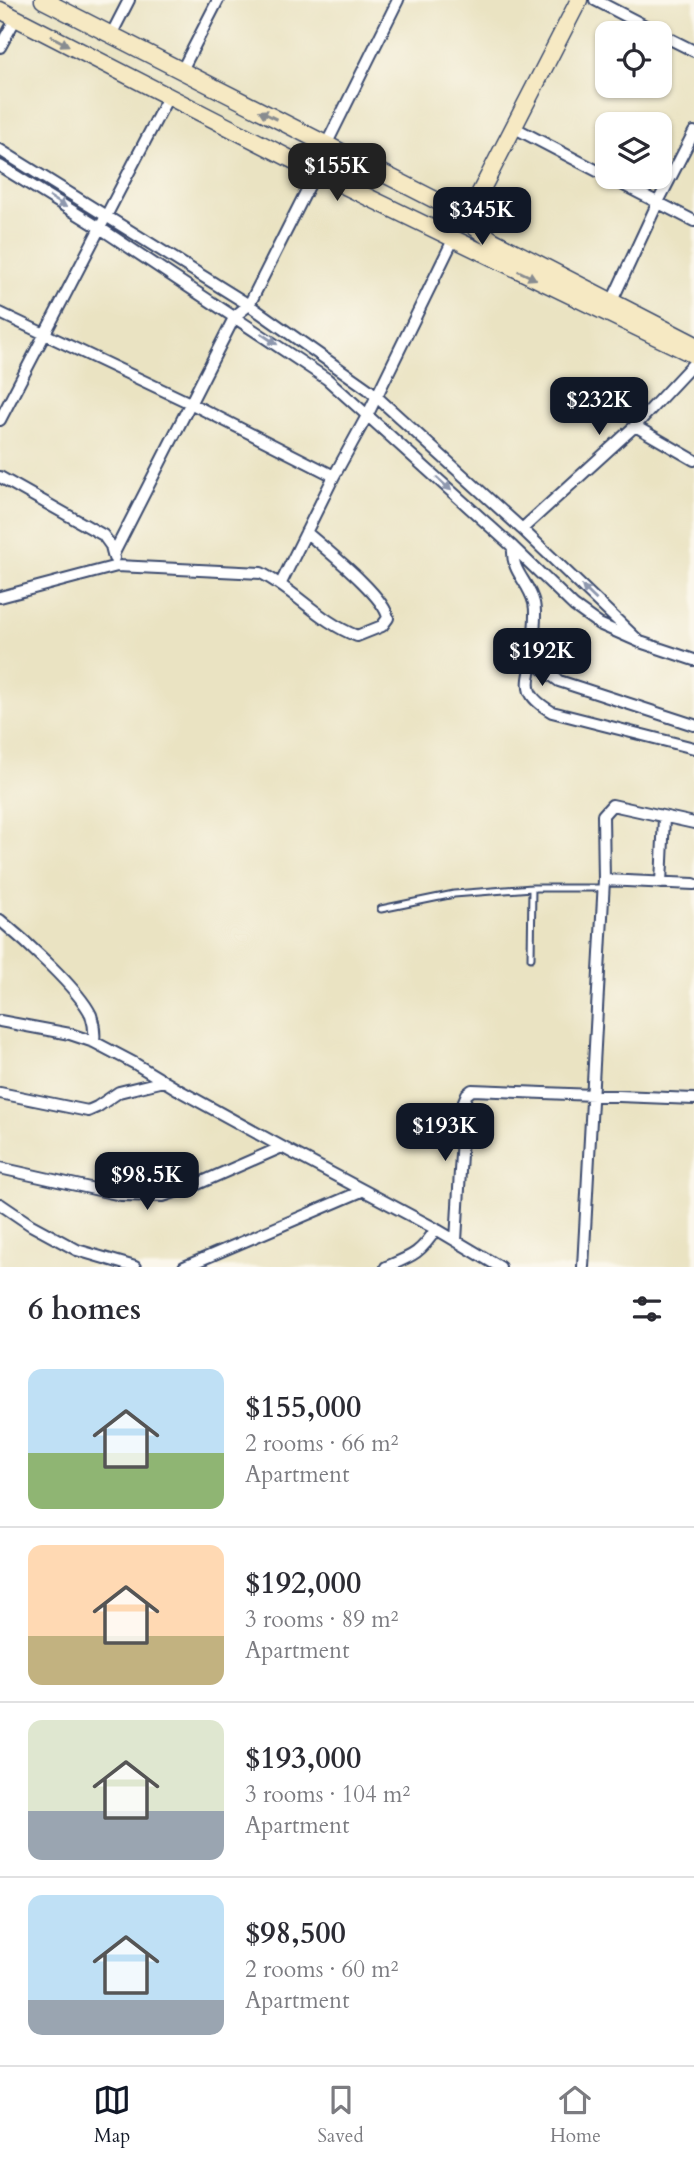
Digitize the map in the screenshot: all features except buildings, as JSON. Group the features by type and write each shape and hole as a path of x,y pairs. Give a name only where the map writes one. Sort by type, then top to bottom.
{"street":[{"path":"43,0 327,144 466,219 492,240 694,344"},
{"path":"111,35 129,0"},
{"path":"0,420 107,216 166,96 183,90 180,71 218,0"},
{"path":"327,144 398,0"},
{"path":"451,239 468,236 466,219 579,0"},
{"path":"595,0 635,21"},
{"path":"0,10 316,172 694,355"},
{"path":"0,47 16,18"},
{"path":"672,40 694,51"},
{"path":"166,96 159,77 180,71"},
{"path":"513,127 595,169"},
{"path":"612,301 693,135"},
{"path":"0,150 249,305 376,396 640,642"},
{"path":"0,166 100,228 327,379 513,547 574,606 599,624 640,642 694,660"},
{"path":"115,561 190,403 235,316 249,305 316,172"},
{"path":"633,189 694,221"},
{"path":"451,239 442,227 446,220 466,219"},
{"path":"281,583 368,414 451,239"},
{"path":"0,313 190,403 334,476"},
{"path":"522,530 635,426 694,363"},
{"path":"635,426 694,460"},
{"path":"0,477 103,535 111,546 115,561"},
{"path":"0,597 115,561 261,573 281,583 312,610 343,631 357,636 382,626 388,618 387,611 376,596 306,532"},
{"path":"513,547 512,560 517,573 531,593 535,607 534,655 529,693 534,702 552,712 694,748"},
{"path":"534,655 540,667 559,681 694,725"},
{"path":"583,1267 604,884 603,815 612,806 694,823"},
{"path":"661,883 664,817"},
{"path":"604,884 694,884"},
{"path":"0,920 50,967 81,1001 93,1024 94,1042"},
{"path":"0,1021 70,1034 94,1042 362,1191 436,1229 500,1267"},
{"path":"0,1093 88,1111 119,1092 164,1081"},
{"path":"456,1241 464,1101 472,1090 694,1099"},
{"path":"0,1168 121,1195 163,1196 193,1186 282,1147"},
{"path":"184,1267 362,1191"},
{"path":"0,1204 31,1225 77,1250 135,1267"},
{"path":"386,1267 415,1255 425,1247 436,1229"}],"lane":[{"path":"381,909 454,894 604,884"},
{"path":"531,958 532,888"}]}
